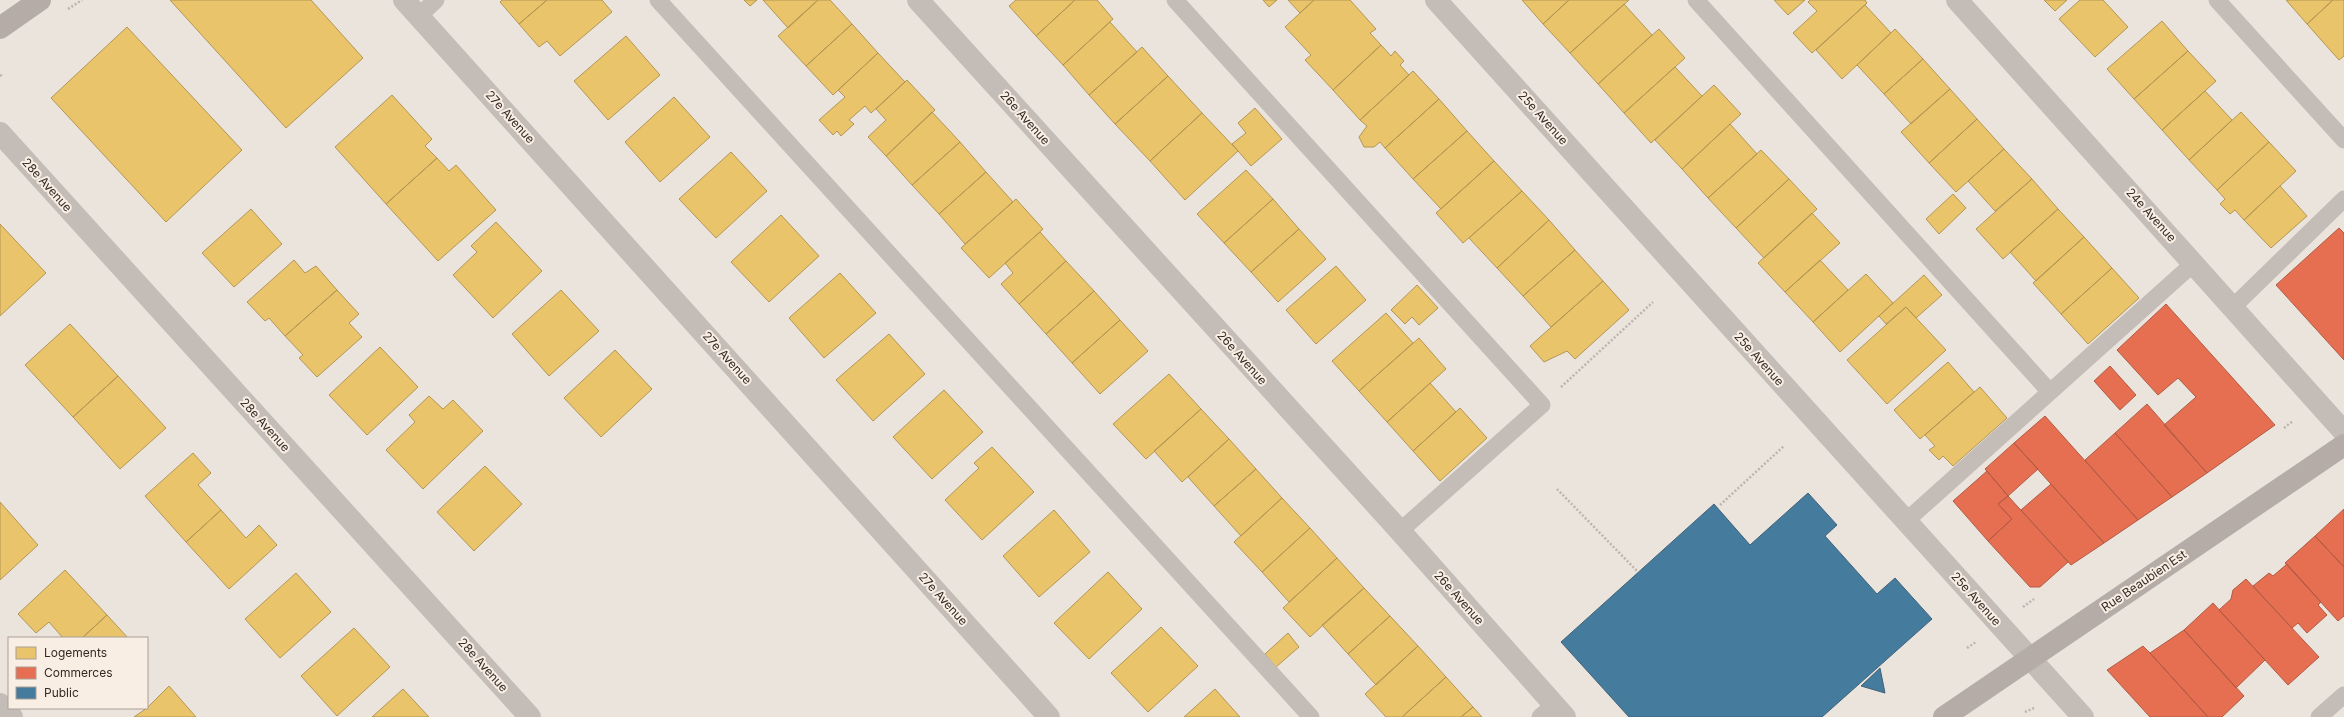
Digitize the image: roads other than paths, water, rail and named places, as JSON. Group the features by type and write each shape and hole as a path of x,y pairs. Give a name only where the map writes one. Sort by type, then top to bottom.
{"street":[{"path":"0,28 40,0"},
{"name":"27e Avenue","path":"404,0 1049,717"},
{"name":"26e Avenue","path":"918,0 1400,531 1553,713"},
{"name":"25e Avenue","path":"1436,0 2029,659 2083,717"},
{"name":"24e Avenue","path":"1956,0 2194,263 2344,432"},
{"name":"28e Avenue","path":"0,133 530,717"},
{"name":"Rue Beaubien Est","path":"1944,717 2344,445"},
{"path":"0,704 12,717"}],"lane":[{"path":"419,16 436,0"},
{"path":"658,0 1311,717"},
{"path":"1175,0 1542,405 1400,531"},
{"path":"1696,0 2050,392"},
{"path":"2217,0 2344,140"},
{"path":"2233,307 2344,200"},
{"path":"1906,521 2194,263"},
{"path":"2319,717 2341,704"}]}
